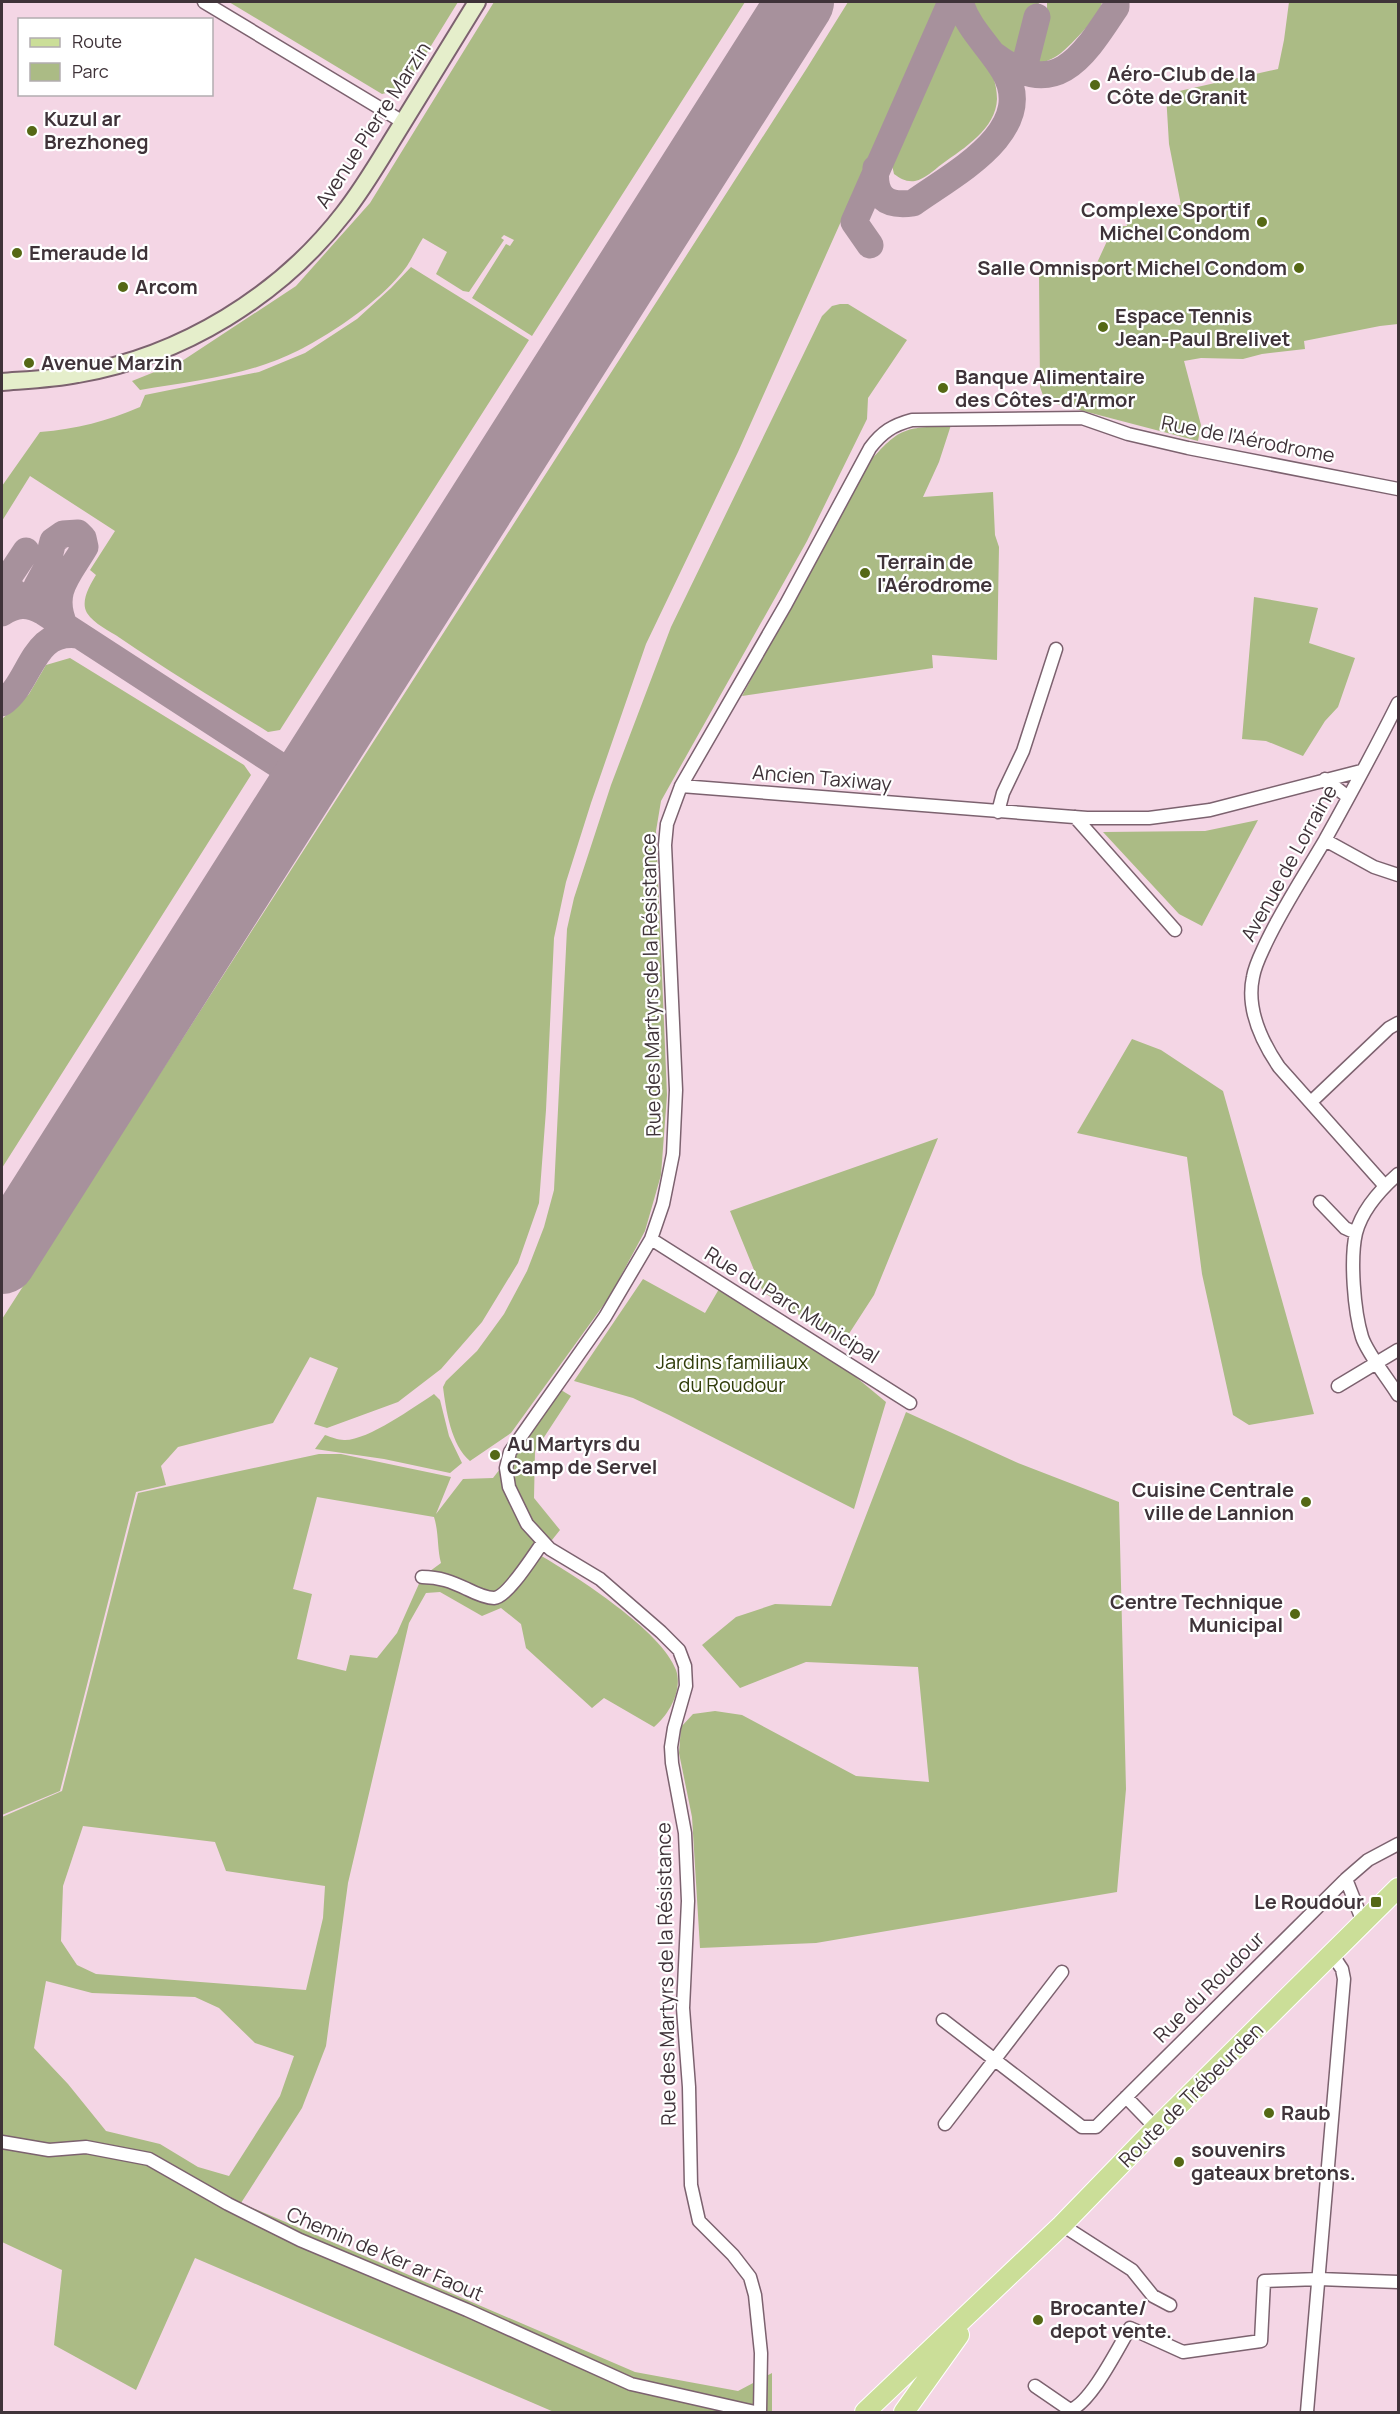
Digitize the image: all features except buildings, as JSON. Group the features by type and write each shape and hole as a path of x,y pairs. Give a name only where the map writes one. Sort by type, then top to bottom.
{"main road":[{"name":"Avenue Pierre Marzin","path":"2,382 77,375 113,366 196,334 242,308 282,278 321,241 361,189 477,2"},
{"name":"Route de Trébeurden","path":"865,2412 1062,2224 1398,1888"},
{"name":"Route de Trébeurden","path":"904,2412 982,2301"}],"street":[{"path":"204,2 403,122"},
{"name":"Rue de l'Aérodrome","path":"912,420 1082,418 1128,434 1188,448 1398,489"},
{"name":"Rue des Martyrs de la Résistance","path":"758,2412 761,2353 755,2295 750,2277 733,2255 699,2221 691,2185 689,2087 683,2008 687,1890 685,1833 671,1747 686,1686 685,1666 679,1650 661,1632 600,1579 550,1549 526,1524 509,1487 506,1468 510,1452 605,1317 651,1239 663,1204 673,1154 675,1079 665,845 667,824 681,786 786,604 870,448 886,430 899,423 912,420"},
{"path":"998,812 1023,751 1056,649"},
{"name":"Avenue de Lorraine","path":"1385,1186 1279,1067 1266,1048 1257,1026 1251,995 1253,978 1278,918 1325,840 1398,703"},
{"name":"Ancien Taxiway","path":"681,786 998,812 1075,817 1149,818 1210,810 1361,771"},
{"path":"1325,779 1348,796"},
{"path":"1075,817 1175,930"},
{"path":"1325,840 1374,867 1398,875"},
{"path":"1311,1102 1389,1028 1398,1023"},
{"path":"1398,1174 1367,1209 1356,1233 1353,1288 1362,1339 1398,1395"},
{"path":"1320,1202 1345,1228 1356,1233"},
{"name":"Rue du Parc Municipal","path":"651,1239 910,1403"},
{"path":"1338,1386 1398,1350"},
{"path":"422,1577 439,1577 478,1594 493,1598 500,1596 509,1588 543,1542"},
{"name":"Rue du Roudour","path":"943,2020 1082,2127 1096,2127 1346,1879 1368,1860 1398,1844"},
{"path":"1346,1879 1361,1917 1366,1922"},
{"path":"1307,2412 1344,1979 1342,1969 1332,1954"},
{"path":"945,2124 1062,1972"},
{"path":"1126,2097 1156,2128"},
{"name":"Chemin de Ker ar Faout","path":"2,2142 48,2150 86,2146 149,2159 228,2204 300,2240 467,2310 631,2384 758,2412"},
{"path":"1062,2224 1132,2270 1153,2296 1170,2305"},
{"path":"1035,2386 1070,2410 1077,2408 1088,2395 1130,2328 1183,2352 1261,2341 1264,2281 1319,2279 1398,2283"}],"green space":[{"path":"229,2 458,2 405,88 382,94"},
{"path":"494,2 745,2 532,336 472,298 506,244 510,246 514,240 504,235 501,238 504,240 469,292 463,291 436,274 447,252 423,238 407,266 380,295 343,324 303,348 266,364 235,373 140,390 132,381 182,361 296,286 370,203"},
{"path":"848,2 939,2 738,452 646,644 591,803 566,882 554,938 539,1203 518,1263 482,1322 441,1369 398,1402 327,1428 314,1424 338,1368 310,1357 273,1423 178,1447 161,1466 166,1485 136,1492 60,1791 2,1815 2,1319"},
{"path":"969,2 1037,2 1047,10 1047,2 1102,2 1092,21 1066,49 1051,59 1034,65 1046,18 1029,14 1019,61 1003,51 988,36 976,19"},
{"name":"Complexe Sportif Michel Condom","path":"1289,2 1398,2 1398,324 1304,341 1305,349 1262,354 1243,359 1201,358 1184,361 1201,425 1198,441 1045,401 1040,387 1039,273 1048,264 1053,267 1096,265 1114,226 1127,226 1126,218 1130,206 1181,205 1169,144 1166,94 1278,69"},
{"path":"954,18 983,56 993,76 997,99 995,110 985,129 969,144 926,176 915,181 906,181 894,174 891,161"},
{"path":"411,267 529,340 280,730 268,732 102,627 87,613 85,598 96,575 90,570 115,531 30,476 2,521 2,486 40,432 67,429 104,420 140,407 145,395 259,372 305,353 357,319"},
{"path":"848,304 907,340 868,398 867,419 807,541 661,801 656,831 667,1095 661,1175 645,1231 610,1296 511,1433 470,1461 454,1437 443,1387 446,1381 477,1351 504,1314 527,1271 544,1227 554,1190 567,929 574,898 611,785 671,627 822,316 832,306"},
{"path":"951,425 939,462 923,497 993,492 995,535 999,547 997,660 932,655 933,668 742,696 871,460 890,440 906,431"},
{"path":"1254,597 1318,608 1309,643 1355,658 1338,707 1325,721 1303,756 1266,741 1242,739"},
{"path":"70,658 244,765 251,775 2,1168 2,719 29,694 46,665"},
{"path":"1258,820 1202,926 1179,914 1103,832 1205,831"},
{"path":"1132,1039 1161,1050 1223,1091 1314,1414 1249,1425 1233,1415 1202,1274 1187,1157 1077,1133"},
{"path":"938,1138 874,1295 843,1343 763,1292 730,1211"},
{"name":"Jardins familiaux du Roudour","path":"643,1279 705,1313 719,1289 845,1368 886,1402 854,1509 633,1398 574,1381"},
{"path":"561,1390 571,1396 535,1451 534,1498 560,1530 540,1555 617,1606 654,1639 668,1655 676,1670 678,1686 676,1694 665,1716 654,1727 604,1698 592,1708 526,1648 521,1624 501,1608 482,1616 440,1592 426,1593 409,1623 348,1883 326,2046 302,2108 241,2203 635,2372 738,2391 772,2373 772,2412 554,2412 195,2258 136,2390 54,2345 62,2270 2,2242 2,1817 62,1791 138,1493 319,1454 341,1454 451,1477 436,1514 463,1479 493,1478","holes":["317,1497 434,1517 437,1529 441,1563 422,1577 397,1633 377,1658 350,1655 346,1671 297,1659 312,1594 293,1589","83,1826 215,1842 226,1871 325,1886 323,1918 306,1990 96,1974 77,1965 61,1941 63,1886","46,1981 92,1993 195,1997 219,2008 255,2043 294,2056 280,2096 229,2176 198,2167 160,2144 106,2131 68,2084 34,2048"]},
{"path":"434,1394 440,1400 449,1436 462,1463 450,1473 384,1459 315,1449 325,1435 344,1440 365,1435"},
{"path":"906,1412 1018,1463 1119,1502 1126,1789 1117,1892 816,1943 700,1948 692,1817 679,1753 681,1727 693,1714 715,1711 742,1715 856,1776 929,1782 918,1667 806,1662 740,1688 702,1645 736,1617 775,1604 831,1606"}],"taxiway":[{"path":"870,245 854,222 951,2"},
{"path":"876,168 877,186 883,198 895,203 913,203 969,164 987,149 1001,131 1010,113 1012,93 1004,71 968,21 960,2"},
{"path":"994,55 1016,68 1035,74 1051,74 1066,67 1079,57 1116,7 1116,2"},
{"path":"1023,72 1037,17"},
{"path":"42,611 36,594 37,586 49,564 53,541 63,534 78,533 83,538 85,547 67,576 60,594 59,604 65,627"},
{"path":"26,551 8,578 7,587 39,609"},
{"path":"2,613 22,606 42,611 282,767 292,786 289,808"},
{"path":"2,703 20,683 41,648 62,635 78,635"},
{"path":"282,767 305,768 321,757"}],"runway":[{"path":"2,1260 800,2"}],"place":[{"name":"Aéro-Club de la Côte de Granit","path":"1095,85"},
{"name":"Kuzul ar Brezhoneg","path":"32,131"},
{"name":"Complexe Sportif Michel Condom","path":"1262,222"},
{"name":"Emeraude Id","path":"17,253"},
{"name":"Salle Omnisport Michel Condom","path":"1299,268"},
{"name":"Arcom","path":"123,287"},
{"name":"Espace Tennis Jean-Paul Brelivet","path":"1103,327"},
{"name":"Avenue Marzin","path":"29,363"},
{"name":"Banque Alimentaire des Côtes-d'Armor","path":"943,388"},
{"name":"Terrain de l'Aérodrome","path":"865,573"},
{"name":"Au Martyrs du Camp de Servel","path":"495,1455"},
{"name":"Cuisine Centrale ville de Lannion","path":"1306,1502"},
{"name":"Centre Technique Municipal","path":"1295,1614"},
{"name":"Le Roudour","path":"1376,1902"},
{"name":"Raub","path":"1269,2113"},
{"name":"souvenirs gateaux bretons.","path":"1179,2162"},
{"name":"Brocante/ depot vente.","path":"1038,2320"}]}
